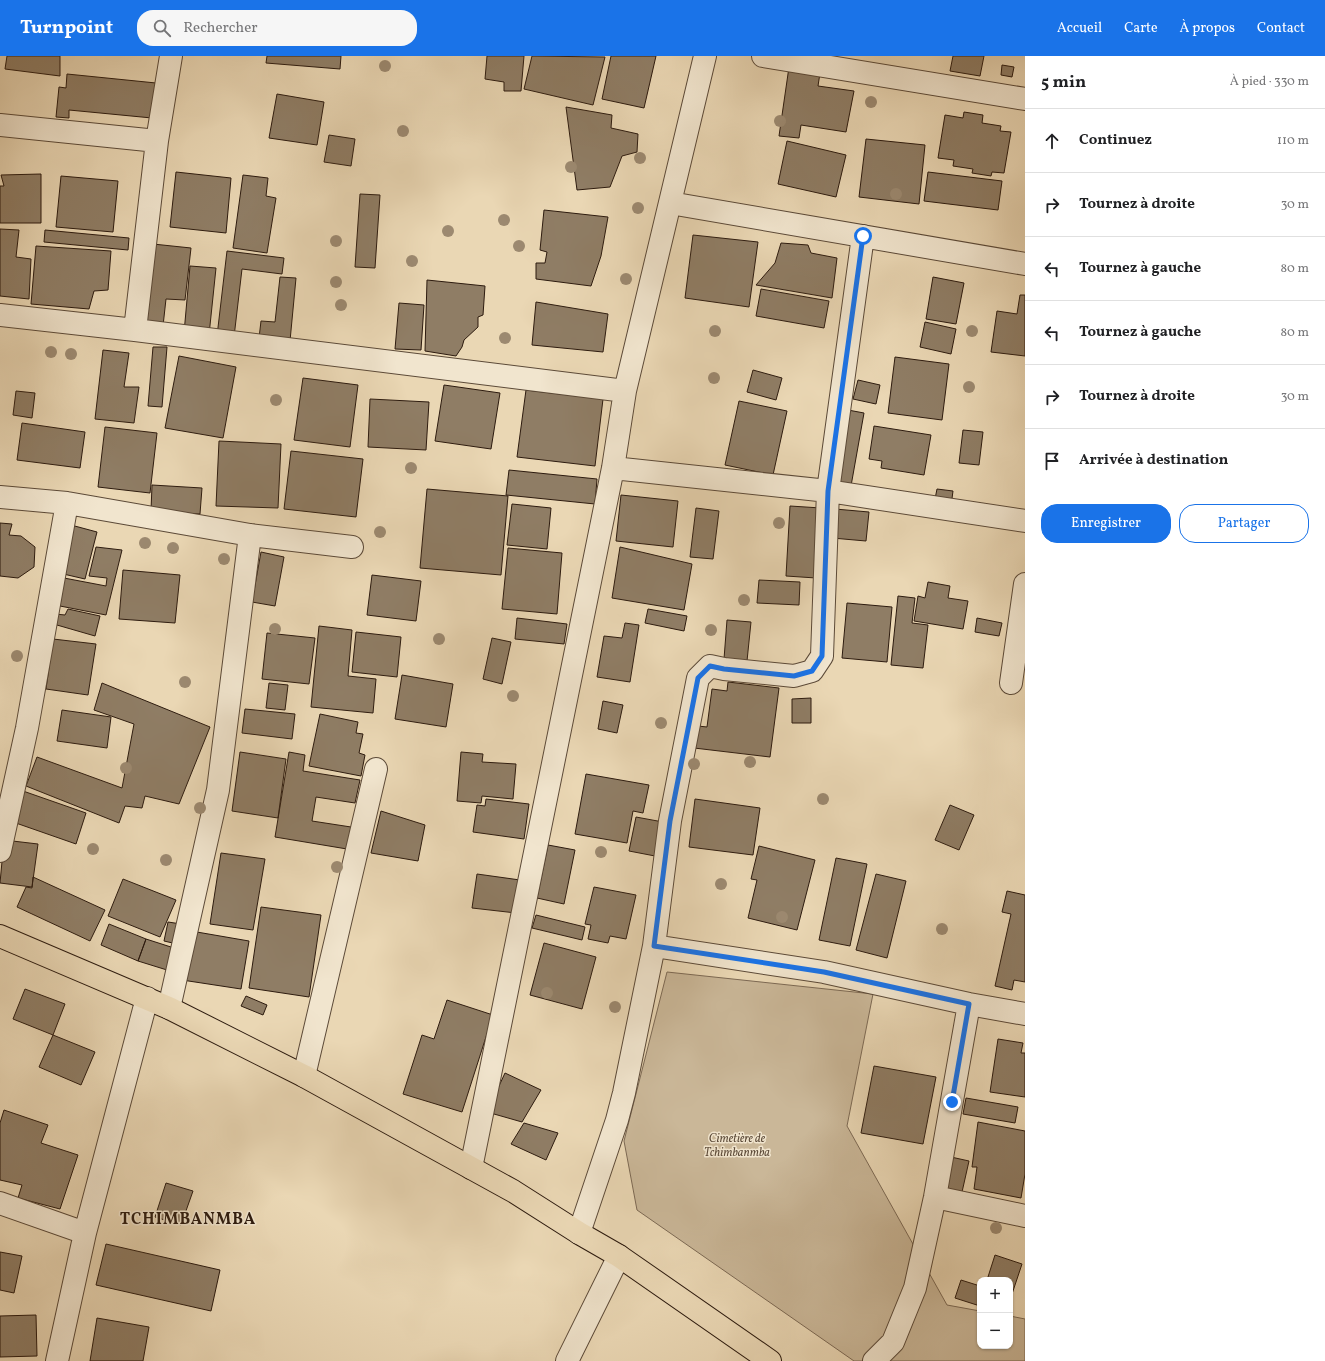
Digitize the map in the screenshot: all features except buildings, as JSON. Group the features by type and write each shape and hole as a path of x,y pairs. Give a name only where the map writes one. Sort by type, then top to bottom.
{"highway":[{"path":"0,936 169,1008 304,1076 471,1168 619,1256 770,1361"}],"street":[{"path":"135,330 157,141 171,56"},
{"path":"471,1168 613,468 625,391 704,56"},
{"path":"763,56 1025,99"},
{"path":"0,125 157,141"},
{"path":"670,203 1025,264"},
{"path":"579,1233 617,1120 654,946 670,821 698,678 710,666 724,669 794,676 812,671 822,656 828,491 863,236"},
{"path":"0,315 135,330 625,391"},
{"path":"613,468 828,491 1025,521"},
{"path":"0,497 67,504 250,535 352,547"},
{"path":"0,851 26,728 67,504"},
{"path":"169,1008 218,790 250,535"},
{"path":"1011,683 1025,584"},
{"path":"304,1076 376,769"},
{"path":"654,946 824,972 969,1004 1025,1014"},
{"path":"57,1361 85,1233 147,998"},
{"path":"874,1361 893,1342 915,1288 935,1197 969,1004"},
{"path":"935,1197 1025,1216"},
{"path":"0,1203 85,1233"},
{"path":"567,1361 619,1256"}],"green space":[{"name":"Cimetière de Tchimbanmba","path":"667,972 873,994 847,1126 947,1305 977,1310 977,1349 1013,1349 1013,1317 1025,1319 1025,1361 854,1361 637,1210 624,1141"}],"district":[{"name":"TCHIMBANMBA","path":"188,1218"}],"route":[{"path":"863,236 828,491 822,656 812,671 794,676 724,669 710,666 698,678 670,821 654,946 824,972 969,1004 952,1102"}]}
